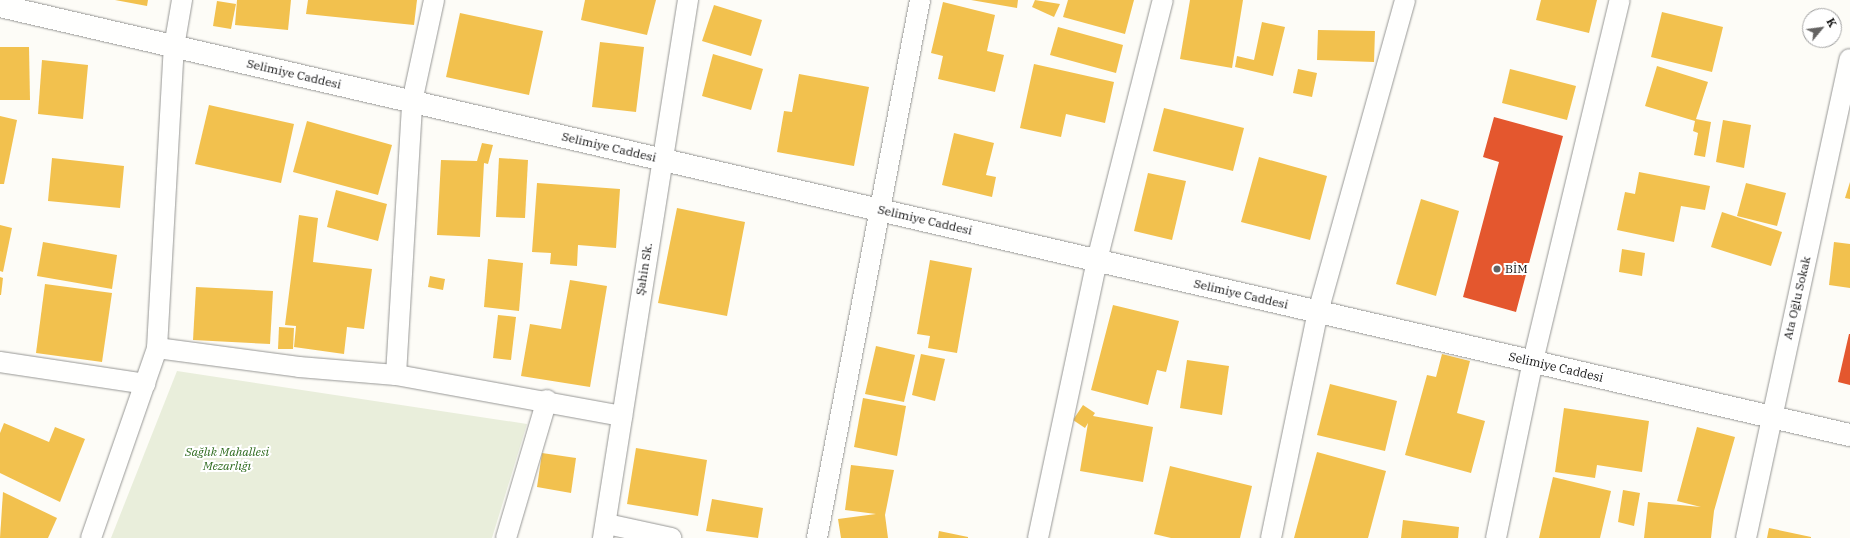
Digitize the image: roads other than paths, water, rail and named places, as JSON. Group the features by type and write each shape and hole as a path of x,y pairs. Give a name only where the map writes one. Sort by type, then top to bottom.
{"street":[{"path":"91,538 157,348 174,47 182,0"},
{"path":"396,375 412,102 434,0"},
{"name":"Şahin Sk.","path":"605,531 661,159 688,0"},
{"path":"817,538 878,210 920,0"},
{"path":"1038,538 1097,260 1162,0"},
{"path":"1271,538 1318,312 1405,0"},
{"path":"1496,538 1533,361 1620,0"},
{"name":"Selimiye Caddesi","path":"0,6 1850,435"},
{"name":"Ata Oğlu Sokak","path":"1746,538 1770,416 1850,59"},
{"path":"157,348 299,367 396,375 547,400 622,416"},
{"path":"0,362 145,384"},
{"path":"506,538 547,400"},
{"path":"605,531 671,538"}],"place":[{"name":"BİM","path":"1497,269"}],"park label":[{"name":"Sağlık Mahallesi Mezarlığı","path":"227,459"}]}
